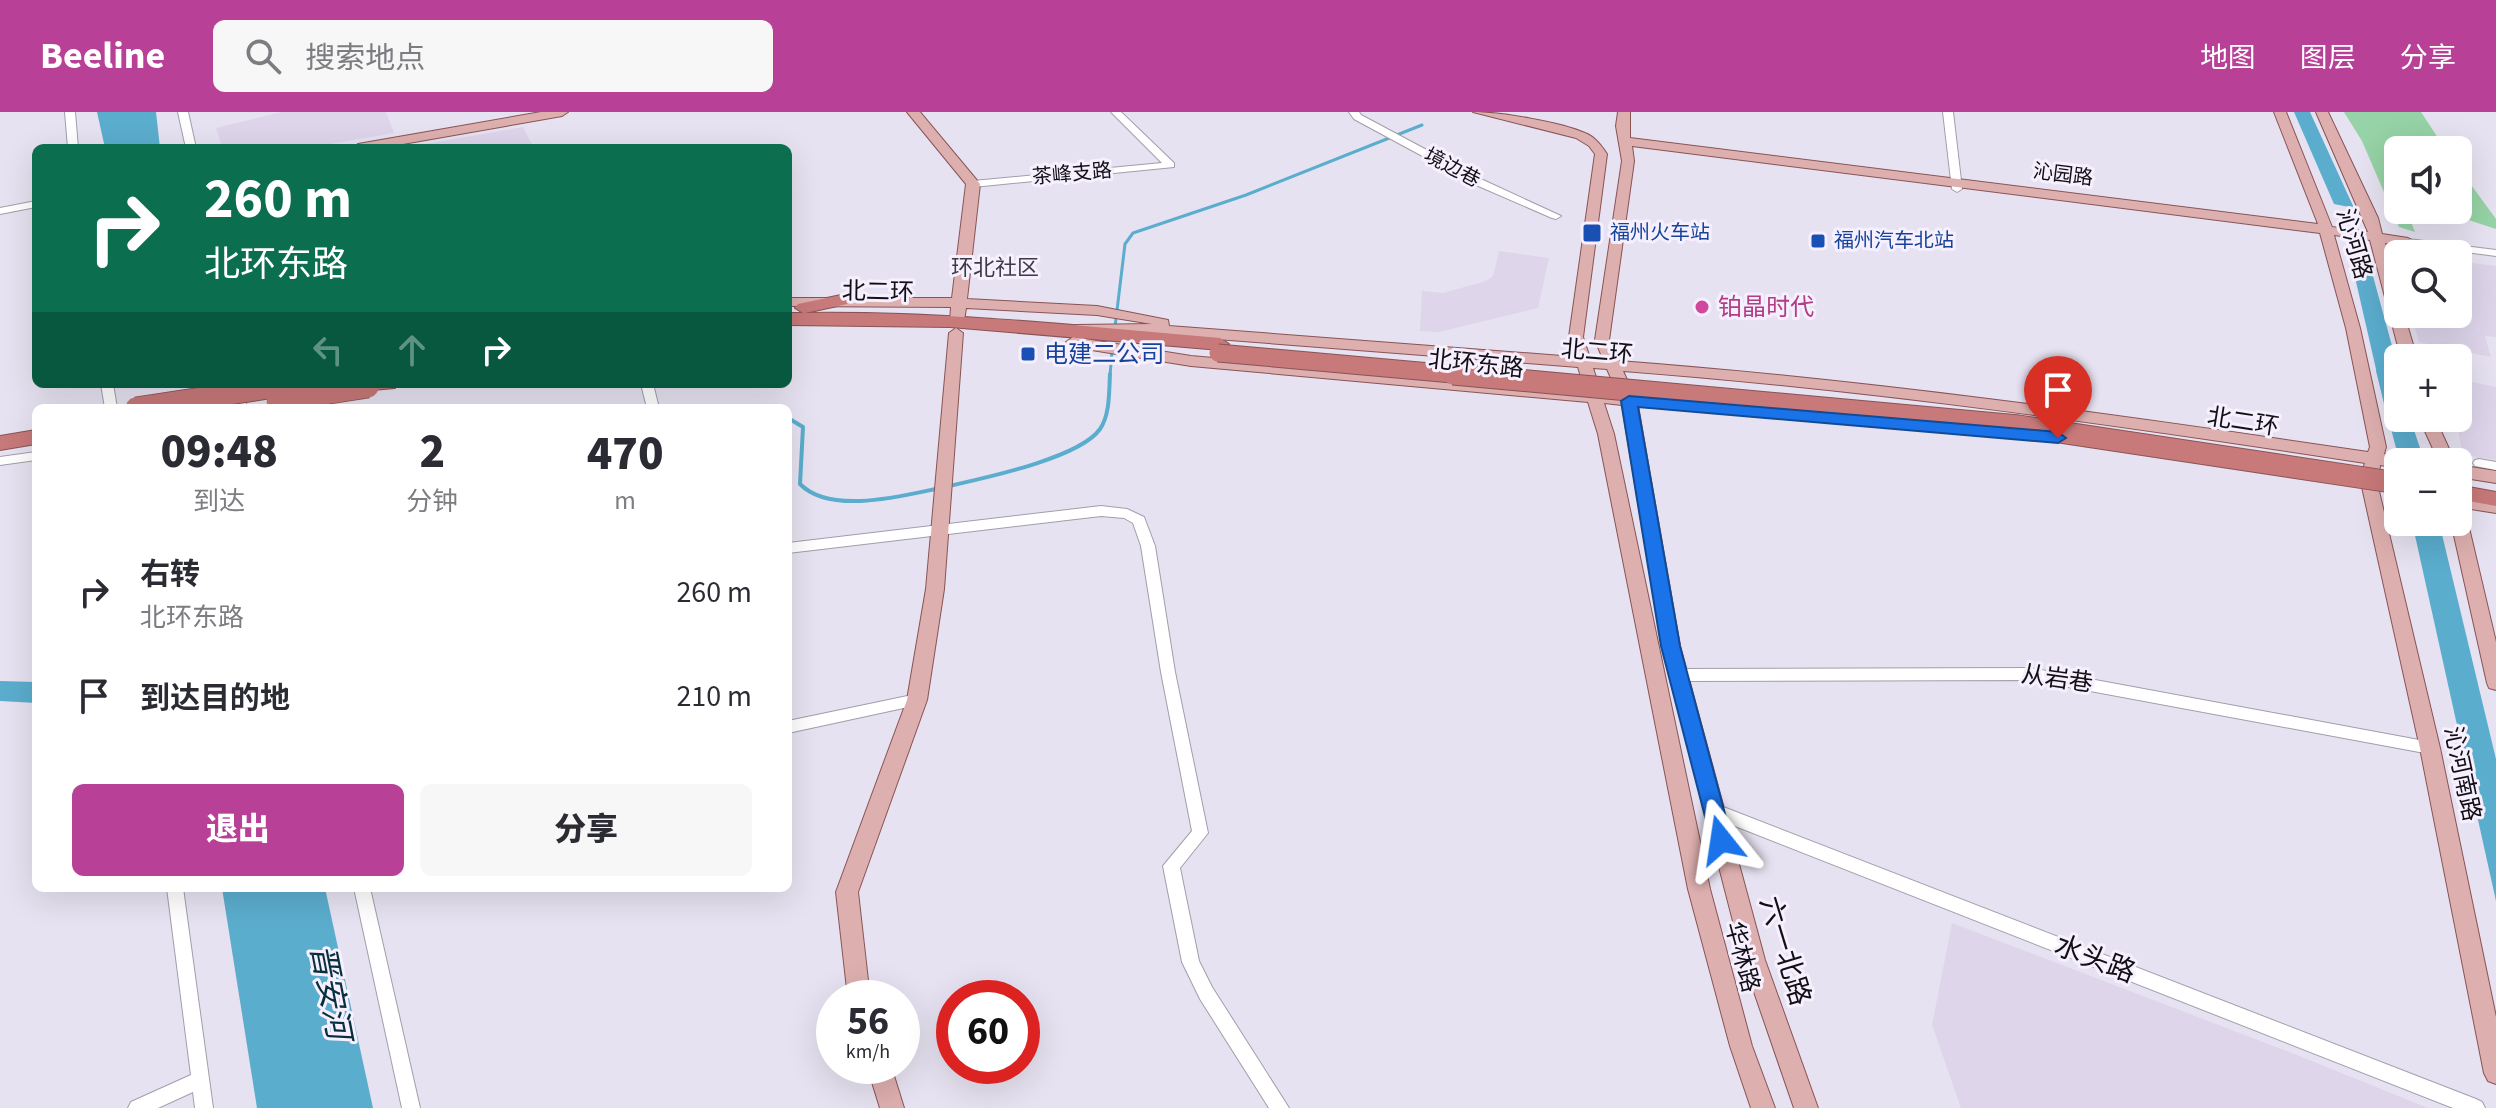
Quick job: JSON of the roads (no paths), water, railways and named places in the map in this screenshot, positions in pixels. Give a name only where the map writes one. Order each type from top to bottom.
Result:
[{"type":"highway","points":[[792,311],[841,300]]},
{"type":"highway","name":"北二环","points":[[792,319],[958,319],[1074,335],[1113,336],[1219,349],[2019,426],[2384,481]]},
{"type":"highway","name":"北二环","points":[[792,332],[865,330],[958,319]]},
{"type":"highway","name":"北二环","points":[[1219,349],[1986,413],[2164,436],[2384,472]]},
{"type":"highway","points":[[162,404],[268,388]]},
{"type":"highway","points":[[255,404],[359,388]]},
{"type":"highway","points":[[0,429],[32,424]]},
{"type":"highway","points":[[0,443],[32,438]]},
{"type":"highway","points":[[2472,485],[2496,489]]},
{"type":"highway","points":[[2472,495],[2496,499]]},
{"type":"main road","points":[[381,144],[562,112]]},
{"type":"main road","points":[[857,980],[847,892],[917,700],[935,589],[973,184],[913,112]]},
{"type":"main road","name":"华林路","points":[[1479,112],[1580,135],[1593,143],[1602,158],[1576,337],[1597,399],[1699,889],[1741,1046],[1763,1108]]},
{"type":"main road","points":[[1624,112],[1628,161],[1602,340],[1629,401],[1678,675],[1713,810]]},
{"type":"main road","name":"沁河路","points":[[2280,112],[2327,233],[2353,328],[2378,447],[2369,475],[2370,487]]},
{"type":"main road","name":"沁河路","points":[[2322,112],[2367,208],[2405,344]]},
{"type":"main road","points":[[1625,145],[2387,240]]},
{"type":"main road","points":[[792,302],[841,300],[958,319],[1107,311],[1113,336],[1192,332],[1585,361],[1989,402],[2384,460]]},
{"type":"main road","name":"北环东路","points":[[1113,336],[1191,361],[2034,435],[2384,490]]},
{"type":"main road","points":[[2472,473],[2496,477]]},
{"type":"main road","name":"沁河南路","points":[[2370,487],[2430,748],[2496,1073]]},
{"type":"main road","points":[[2472,503],[2496,507]]},
{"type":"main road","points":[[2463,536],[2496,683]]},
{"type":"main road","name":"六一北路","points":[[1713,810],[1754,960],[1806,1108]]},
{"type":"main road","points":[[885,1084],[892,1108]]},
{"type":"street","points":[[70,112],[73,144]]},
{"type":"street","points":[[183,112],[190,144]]},
{"type":"street","name":"茶峰支路","points":[[973,184],[1170,165],[1116,112]]},
{"type":"street","name":"境边巷","points":[[1354,112],[1357,117],[1387,134],[1499,193],[1556,216]]},
{"type":"street","points":[[1948,112],[1957,186]]},
{"type":"street","points":[[0,211],[32,205]]},
{"type":"street","points":[[2472,250],[2496,253]]},
{"type":"street","points":[[0,461],[32,457]]},
{"type":"street","points":[[2479,463],[2496,466]]},
{"type":"street","points":[[792,548],[1101,511],[1127,514],[1139,520],[1148,546],[1168,672],[1200,833],[1171,866],[1191,962],[1206,993],[1280,1108]]},
{"type":"street","name":"从岩巷","points":[[1678,675],[2031,674],[2430,748]]},
{"type":"street","points":[[792,726],[917,700]]},
{"type":"street","name":"水头路","points":[[1713,810],[2476,1108]]},
{"type":"street","points":[[176,892],[204,1108]]},
{"type":"street","points":[[363,892],[411,1108]]},
{"type":"street","points":[[137,1108],[200,1080]]},
{"type":"water","points":[[97,112],[156,112],[160,144],[104,144]]},
{"type":"water","points":[[2294,112],[2310,112],[2354,208],[2334,204]]},
{"type":"water","points":[[2354,273],[2373,276],[2384,328],[2387,328],[2391,344],[2384,344],[2384,404]]},
{"type":"water","points":[[2415,536],[2442,536],[2496,759],[2496,901]]},
{"type":"water","points":[[0,681],[32,682],[32,703],[0,701]]},
{"type":"water","name":"晋安河","points":[[223,892],[326,892],[373,1108],[257,1108]]},
{"type":"waterway","points":[[1115,327],[1125,244],[1133,233],[1246,195],[1422,125]]},
{"type":"waterway","points":[[1110,376],[1112,351]]},
{"type":"waterway","points":[[949,486],[1053,458],[1089,439],[1100,429],[1106,417],[1110,374]]},
{"type":"waterway","points":[[792,420],[803,427],[800,484],[813,493],[829,499],[867,501],[940,488]]},
{"type":"waterway","points":[[2403,432],[2408,448]]},
{"type":"place","name":"福州火车站","points":[[1592,233]]},
{"type":"place","name":"福州汽车北站","points":[[1818,241]]},
{"type":"place","name":"铂晶时代","points":[[1702,307]]},
{"type":"place","name":"电建二公司","points":[[1028,354]]},
{"type":"district","name":"环北社区","points":[[995,268]]}]
